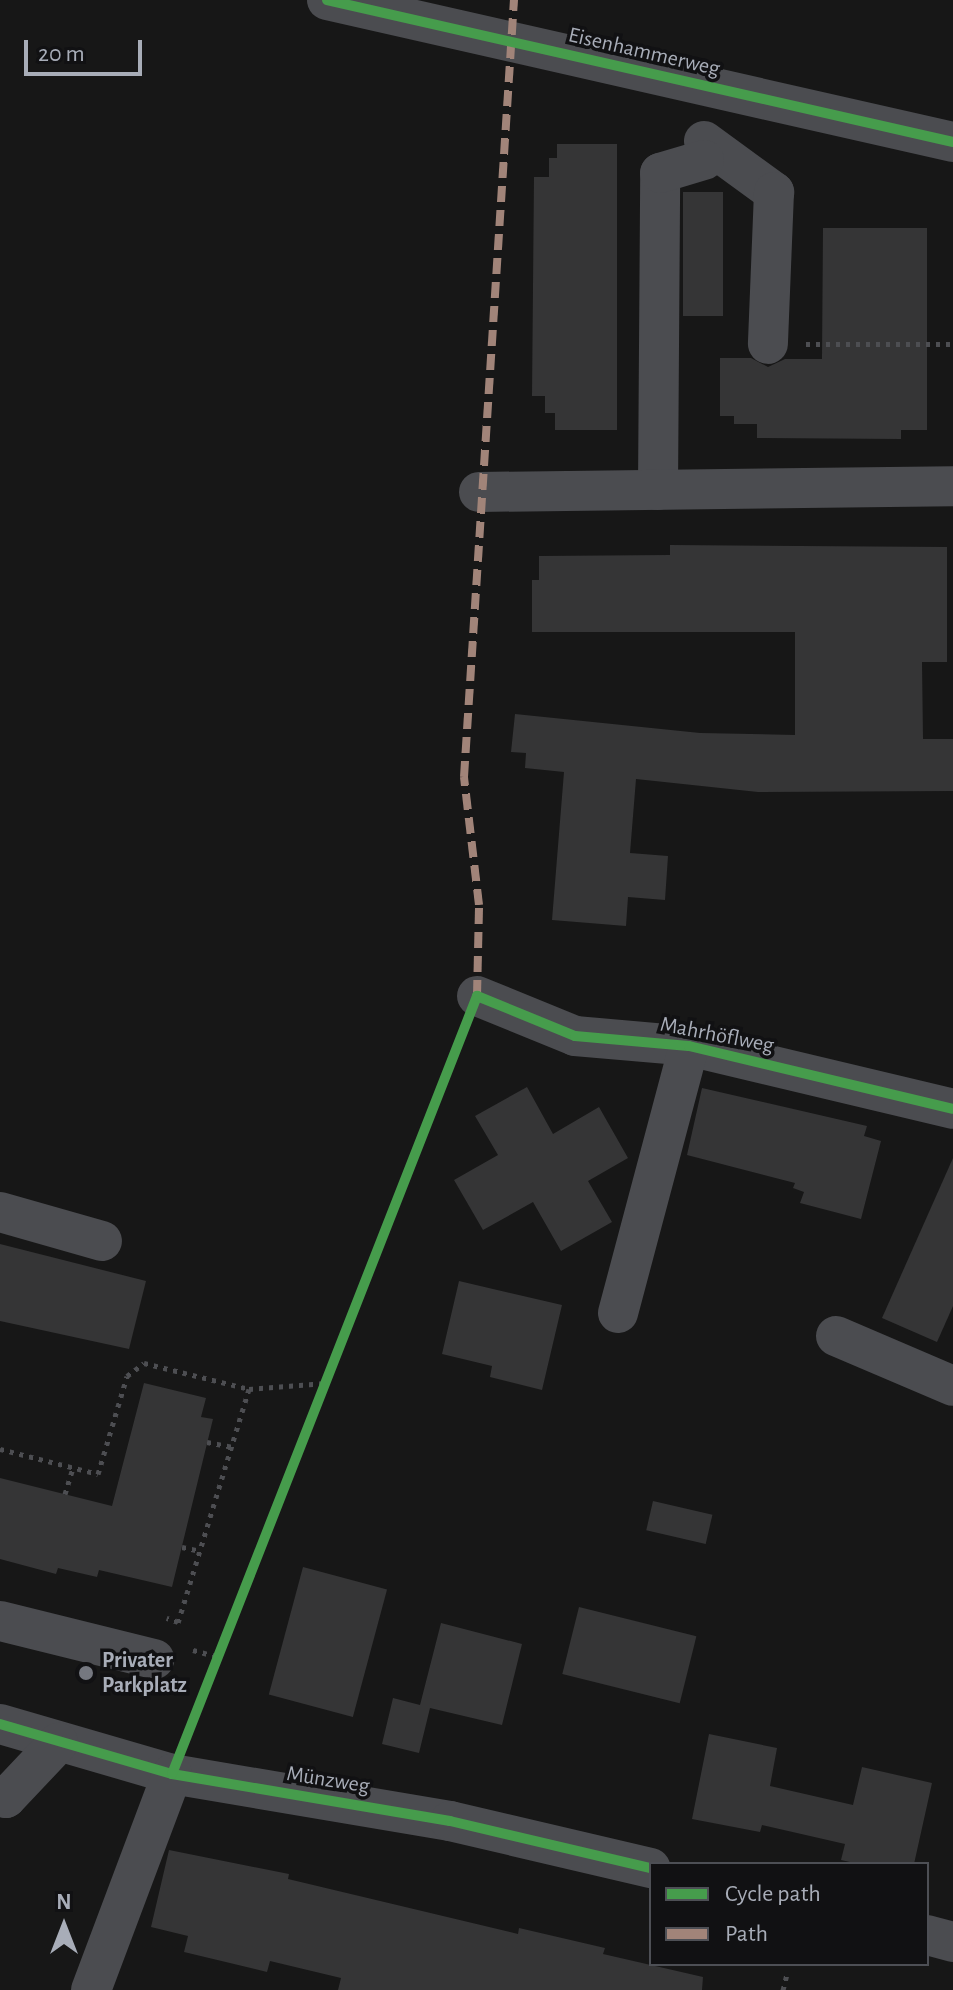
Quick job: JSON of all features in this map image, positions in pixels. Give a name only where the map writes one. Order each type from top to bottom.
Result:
[{"type":"street","name":"Eisenhammerweg","points":[[327,0],[953,142]]},
{"type":"street","points":[[704,164],[705,86]]},
{"type":"street","points":[[658,490],[660,173],[704,164],[774,192],[768,344]]},
{"type":"street","points":[[479,492],[953,486]]},
{"type":"street","name":"Mahrhöflweg","points":[[477,996],[575,1036],[689,1046],[953,1109]]},
{"type":"street","points":[[618,1313],[689,1046]]},
{"type":"street","points":[[0,1212],[102,1241]]},
{"type":"street","points":[[836,1336],[953,1386]]},
{"type":"street","points":[[0,1621],[159,1644]]},
{"type":"street","name":"Münzweg","points":[[0,1724],[172,1774],[450,1821],[649,1868]]},
{"type":"street","points":[[0,1797],[6,1798],[58,1743]]},
{"type":"street","points":[[91,1990],[172,1774]]},
{"type":"street","points":[[929,1936],[953,1942]]},
{"type":"path","points":[[768,344],[953,344]]},
{"type":"path","points":[[0,1449],[98,1474],[127,1376],[144,1363],[249,1389],[328,1379]]},
{"type":"path","points":[[320,1398],[328,1379]]},
{"type":"path","points":[[159,1644],[166,1618],[178,1622],[249,1389]]},
{"type":"path","points":[[207,1442],[232,1447]]},
{"type":"path","points":[[65,1494],[73,1467]]},
{"type":"path","points":[[182,1547],[201,1551]]},
{"type":"path","points":[[213,1670],[224,1642]]},
{"type":"path","points":[[783,1990],[787,1974]]},
{"type":"building","points":[[557,144],[617,144],[617,430],[555,430],[555,413],[545,413],[545,396],[532,396],[534,177],[549,177],[549,158],[557,158]]},
{"type":"building","points":[[683,192],[723,192],[723,316],[683,316]]},
{"type":"building","points":[[823,228],[927,228],[927,430],[901,430],[901,439],[757,438],[757,424],[734,424],[734,416],[720,416],[720,358],[751,358],[768,367],[785,359],[822,359]]},
{"type":"building","points":[[670,545],[947,547],[947,662],[922,662],[923,739],[953,739],[953,791],[758,792],[636,779],[630,853],[668,856],[665,900],[628,897],[626,926],[552,920],[564,772],[525,768],[526,753],[511,752],[515,714],[700,733],[795,735],[795,632],[532,632],[532,580],[539,580],[539,556],[670,555]]},
{"type":"building","points":[[527,1087],[553,1134],[599,1107],[628,1158],[588,1181],[612,1222],[561,1251],[533,1202],[483,1230],[454,1180],[498,1155],[475,1116]]},
{"type":"building","points":[[702,1088],[867,1126],[864,1136],[881,1141],[861,1219],[800,1203],[804,1192],[793,1188],[795,1183],[687,1155]]},
{"type":"building","points":[[953,1158],[953,1306],[937,1342],[882,1318]]},
{"type":"building","points":[[0,1244],[146,1281],[129,1349],[0,1321]]},
{"type":"building","points":[[459,1281],[562,1305],[542,1390],[490,1377],[492,1366],[442,1354]]},
{"type":"building","points":[[144,1383],[206,1398],[201,1417],[213,1419],[172,1587],[99,1570],[97,1577],[58,1568],[56,1574],[0,1559],[0,1478],[112,1506]]},
{"type":"building","points":[[653,1501],[712,1515],[706,1544],[646,1530]]},
{"type":"building","points":[[303,1567],[387,1590],[353,1717],[269,1695]]},
{"type":"building","points":[[579,1607],[696,1636],[680,1703],[562,1674]]},
{"type":"building","points":[[441,1623],[522,1644],[502,1725],[430,1708],[419,1753],[382,1744],[393,1698],[420,1705]]},
{"type":"building","points":[[709,1734],[777,1748],[770,1786],[853,1805],[862,1767],[932,1783],[914,1862],[850,1862],[841,1860],[845,1844],[762,1825],[760,1832],[692,1819]]},
{"type":"building","points":[[169,1850],[289,1874],[288,1879],[518,1934],[519,1928],[605,1948],[603,1954],[703,1977],[702,1990],[338,1990],[341,1978],[270,1961],[267,1972],[184,1952],[188,1936],[151,1927]]},
{"type":"marked path","points":[[477,996],[479,905],[464,777],[514,0]]},
{"type":"cycle path","points":[[327,0],[953,142]]},
{"type":"cycle path","points":[[172,1774],[477,996],[575,1036],[689,1046],[953,1109]]},
{"type":"cycle path","points":[[0,1724],[172,1774],[450,1821],[649,1868]]},
{"type":"place","name":"Privater Parkplatz","points":[[86,1673]]}]
